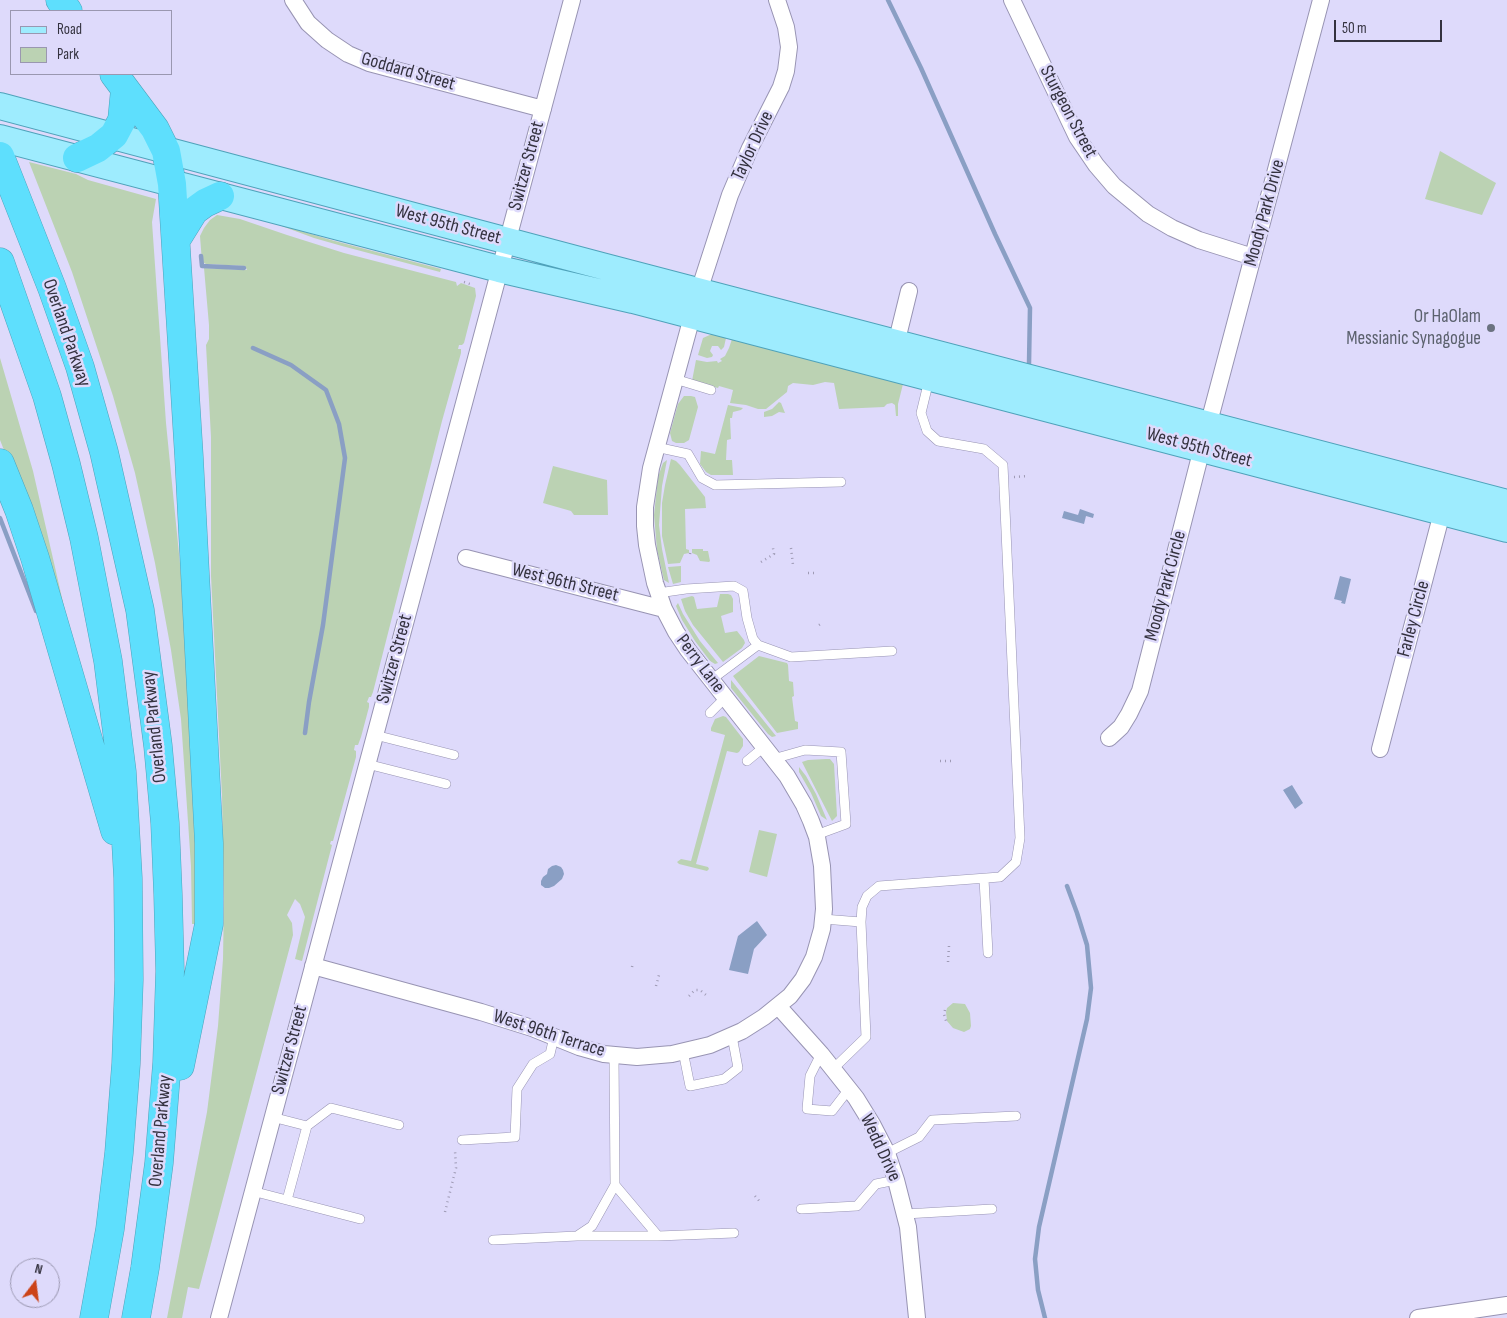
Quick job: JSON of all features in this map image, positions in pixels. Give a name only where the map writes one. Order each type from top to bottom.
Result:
[{"type":"highway","points":[[74,157],[98,148],[114,136],[122,120],[119,82]]},
{"type":"highway","points":[[119,82],[155,129],[166,151],[172,184],[189,457],[209,843],[209,924],[159,1163]]},
{"type":"highway","name":"Overland Parkway","points":[[0,156],[52,288],[80,367],[104,452],[140,610],[158,746],[168,894],[170,971],[167,1063],[159,1163],[145,1268],[136,1318]]},
{"type":"highway","points":[[176,240],[194,211],[220,196]]},
{"type":"highway","name":"Overland Parkway","points":[[0,262],[47,396],[84,538],[109,670],[122,772],[128,878],[130,980],[125,1084],[111,1220],[94,1318]]},
{"type":"highway","points":[[0,463],[19,510],[35,558],[128,878]]},
{"type":"main road","name":"West 95th Street","points":[[0,106],[699,291],[893,355],[933,366],[1446,500],[1507,529]]},
{"type":"main road","name":"West 95th Street","points":[[0,138],[499,269],[633,300],[692,316],[893,355]]},
{"type":"main road","name":"West 95th Street","points":[[1446,500],[1507,503]]},
{"type":"street","name":"Goddard Street","points":[[293,0],[308,23],[327,40],[348,54],[369,62],[543,109]]},
{"type":"street","name":"Switzer Street","points":[[219,1318],[572,0]]},
{"type":"street","name":"Taylor Drive","points":[[699,291],[730,195],[750,148],[781,87],[786,71],[789,47],[786,26],[777,0]]},
{"type":"street","name":"Sturgeon Street","points":[[1012,0],[1077,137],[1096,165],[1114,186],[1148,214],[1172,228],[1199,240],[1253,257]]},
{"type":"street","name":"Moody Park Drive","points":[[1205,437],[1321,0]]},
{"type":"street","name":"Perry Lane","points":[[699,291],[656,447],[647,487],[645,526],[654,583],[664,609],[684,644],[787,776],[804,805],[816,835],[822,866],[824,909],[822,929],[814,957],[803,979],[790,996],[778,1006]]},
{"type":"street","points":[[893,355],[909,291]]},
{"type":"street","name":"Moody Park Circle","points":[[1108,738],[1121,727],[1140,691],[1205,437]]},
{"type":"street","name":"Farley Circle","points":[[1380,749],[1446,500]]},
{"type":"street","name":"West 96th Street","points":[[466,558],[664,609]]},
{"type":"street","name":"West 96th Terrace","points":[[313,966],[481,1012],[532,1028],[579,1047],[614,1055],[637,1057],[655,1057],[710,1045],[742,1031],[778,1006]]},
{"type":"street","name":"Wedd Drive","points":[[778,1006],[821,1054],[849,1090],[872,1124],[886,1153],[906,1214],[912,1252],[917,1318]]},
{"type":"street","points":[[1418,1318],[1507,1305]]},
{"type":"lane","points":[[833,1069],[866,1038],[861,922],[862,907],[867,896],[879,886],[1000,878],[1016,862],[1020,838],[1003,465],[984,449],[938,441],[927,431],[921,413],[933,366]]},
{"type":"lane","points":[[675,379],[711,390]]},
{"type":"lane","points":[[656,447],[688,454],[702,478],[715,485],[842,482]]},
{"type":"lane","points":[[658,593],[734,586],[743,591],[747,618],[753,639],[758,645],[791,657],[892,651]]},
{"type":"lane","points":[[711,680],[758,645]]},
{"type":"lane","points":[[710,714],[725,698]]},
{"type":"lane","points":[[375,734],[454,755]]},
{"type":"lane","points":[[747,761],[769,753],[805,750],[841,752],[846,824],[816,835]]},
{"type":"lane","points":[[368,764],[446,784]]},
{"type":"lane","points":[[984,879],[988,953]]},
{"type":"lane","points":[[823,919],[861,922]]},
{"type":"lane","points":[[683,1051],[690,1086],[724,1079],[738,1068],[732,1036]]},
{"type":"lane","points":[[459,1141],[515,1137],[517,1089],[533,1064],[550,1054],[554,1037]]},
{"type":"lane","points":[[821,1054],[810,1076],[807,1109],[832,1111],[849,1090]]},
{"type":"lane","points":[[577,1236],[592,1226],[615,1185],[614,1055]]},
{"type":"lane","points":[[287,1200],[307,1126],[331,1108],[399,1125]]},
{"type":"lane","points":[[886,1153],[919,1137],[932,1120],[1016,1116]]},
{"type":"lane","points":[[272,1117],[307,1126]]},
{"type":"lane","points":[[801,1209],[857,1206],[876,1184],[896,1180]]},
{"type":"lane","points":[[615,1185],[658,1236]]},
{"type":"lane","points":[[252,1191],[360,1219]]},
{"type":"lane","points":[[906,1214],[992,1209]]},
{"type":"lane","points":[[493,1240],[577,1236],[658,1236],[734,1233]]},
{"type":"path","points":[[1013,478],[1028,476]]},
{"type":"path","points":[[761,562],[774,554],[773,548]]},
{"type":"path","points":[[791,548],[792,565]]},
{"type":"path","points":[[690,549],[690,554]]},
{"type":"path","points":[[808,573],[816,573]]},
{"type":"path","points":[[940,761],[953,761]]},
{"type":"path","points":[[948,962],[949,946]]},
{"type":"path","points":[[632,967],[633,963]]},
{"type":"path","points":[[656,986],[659,975]]},
{"type":"path","points":[[689,996],[695,990],[700,990],[706,995]]},
{"type":"path","points":[[945,1010],[944,1014],[947,1024]]},
{"type":"path","points":[[445,1212],[456,1168],[459,1141]]},
{"type":"path","points":[[755,1196],[761,1203]]},
{"type":"green space","points":[[1440,151],[1496,183],[1482,215],[1425,199]]},
{"type":"green space","points":[[29,162],[76,174],[88,180],[156,199],[152,222],[166,423],[184,604],[195,780],[198,924],[192,924],[191,866],[181,719],[155,563],[135,473],[113,396],[72,272]]},
{"type":"green space","points":[[217,215],[240,219],[344,253],[456,282],[457,286],[461,283],[475,288],[476,296],[464,343],[459,345],[458,349],[461,349],[461,353],[373,692],[367,702],[369,707],[361,737],[358,745],[355,745],[356,757],[333,841],[330,844],[332,845],[302,961],[295,959],[305,917],[300,904],[295,899],[287,915],[292,923],[293,935],[199,1289],[188,1287],[182,1318],[167,1318],[207,1112],[218,1026],[223,959],[222,796],[211,576],[211,437],[206,345],[209,339],[209,325],[204,268],[247,270],[245,266],[206,264],[202,262],[200,236],[210,220]]},
{"type":"green space","points":[[268,221],[441,269],[440,272],[342,246]]},
{"type":"green space","points":[[712,334],[726,338],[724,347],[721,350],[718,346],[712,346],[710,351],[713,355],[712,357],[707,358],[698,355],[703,338]]},
{"type":"green space","points":[[732,339],[903,384],[898,404],[898,416],[896,416],[895,405],[892,403],[884,407],[839,409],[834,383],[825,382],[813,385],[793,383],[788,386],[787,392],[766,409],[730,403],[733,390],[692,381],[696,360],[717,361],[718,363],[722,361],[720,359],[725,356]]},
{"type":"green space","points":[[0,358],[33,471],[73,646],[27,508],[0,440]]},
{"type":"green space","points":[[684,396],[695,397],[698,407],[689,440],[684,443],[676,443],[672,441],[670,433],[678,404]]},
{"type":"green space","points":[[779,402],[785,413],[779,412],[772,416],[764,417],[764,412],[772,409]]},
{"type":"green space","points":[[728,405],[743,408],[733,412],[732,418],[730,418],[731,439],[727,440],[726,460],[732,460],[733,475],[711,475],[700,464],[701,451],[715,454]]},
{"type":"green space","points":[[671,459],[680,465],[705,497],[706,508],[685,509],[686,549],[689,550],[689,553],[684,554],[680,563],[668,564],[662,536],[662,503]]},
{"type":"green space","points":[[667,460],[662,486],[659,525],[669,583],[664,580],[657,550],[654,515],[658,477],[663,463]]},
{"type":"green space","points":[[553,466],[607,480],[608,515],[574,515],[571,511],[543,503]]},
{"type":"green space","points":[[692,549],[708,551],[710,561],[700,561],[697,555],[692,553]]},
{"type":"green space","points":[[681,566],[681,582],[673,584],[668,567]]},
{"type":"green space","points":[[720,594],[731,595],[733,599],[733,612],[721,616],[725,633],[737,631],[745,643],[742,648],[723,662],[693,625],[681,599],[694,597],[697,609],[717,607]]},
{"type":"green space","points":[[678,603],[700,641],[718,663],[715,664],[710,661],[695,641],[682,620],[676,606]]},
{"type":"green space","points":[[759,656],[787,663],[789,681],[793,682],[794,696],[792,697],[798,729],[777,733],[733,676]]},
{"type":"green space","points":[[731,680],[776,736],[772,737],[768,734],[731,688]]},
{"type":"green space","points":[[723,716],[726,717],[743,739],[743,746],[737,753],[727,751],[696,864],[708,867],[707,871],[677,862],[681,859],[691,861],[725,735],[711,731],[711,728],[715,719]]},
{"type":"green space","points":[[830,759],[834,764],[837,816],[832,821],[802,762]]},
{"type":"green space","points":[[799,767],[816,794],[827,820],[821,816],[799,772]]},
{"type":"green space","points":[[759,830],[777,834],[767,877],[749,872]]},
{"type":"green space","points":[[953,1003],[965,1004],[970,1013],[970,1029],[964,1032],[953,1028],[947,1021],[947,1008]]},
{"type":"water","points":[[1080,509],[1094,514],[1093,518],[1086,516],[1084,524],[1062,518],[1064,511],[1078,515]]},
{"type":"water","points":[[1340,576],[1351,579],[1345,604],[1334,599]]},
{"type":"water","points":[[1292,785],[1303,803],[1295,809],[1283,790]]},
{"type":"water","points":[[556,865],[563,870],[562,879],[554,886],[545,888],[541,885],[541,881],[547,874],[548,869]]},
{"type":"water","points":[[757,921],[767,935],[754,949],[748,974],[729,970],[738,936]]},
{"type":"waterway","points":[[888,0],[1030,308],[1029,364]]},
{"type":"waterway","points":[[201,256],[202,266],[244,268]]},
{"type":"waterway","points":[[253,348],[291,365],[326,390],[339,424],[345,458],[323,625],[305,733]]},
{"type":"waterway","points":[[0,518],[36,611]]},
{"type":"waterway","points":[[1045,1318],[1038,1290],[1035,1259],[1039,1227],[1087,1019],[1091,988],[1087,945],[1067,886]]},
{"type":"place","name":"Or HaOlam Messianic Synagogue","points":[[1491,328]]}]
